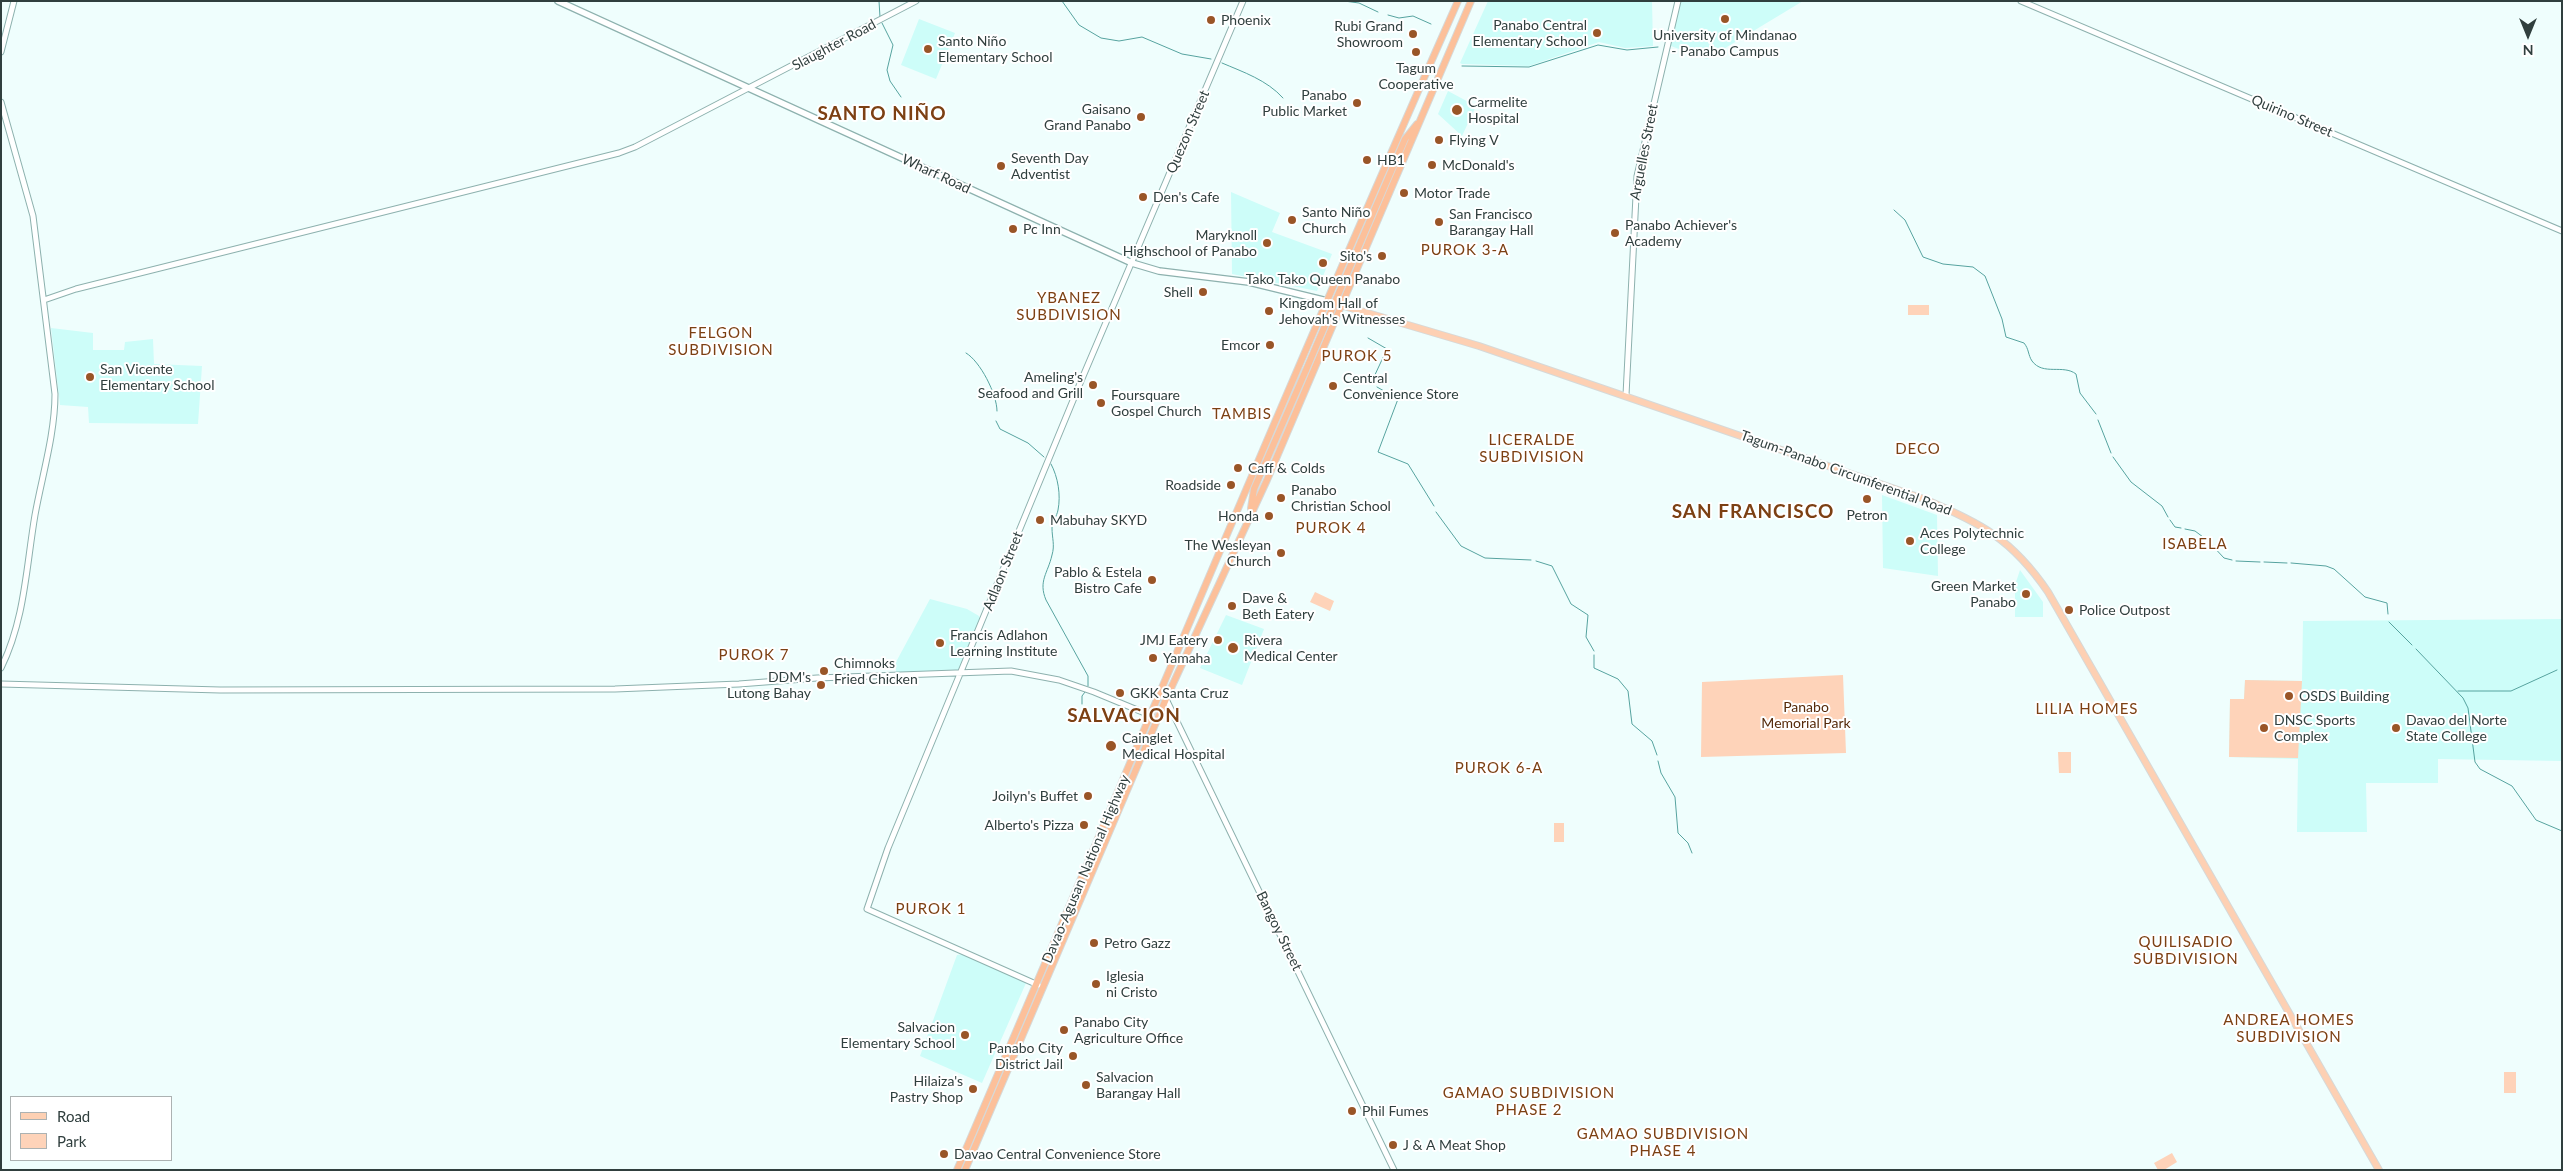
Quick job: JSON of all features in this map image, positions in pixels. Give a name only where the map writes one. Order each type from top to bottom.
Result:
[{"type":"highway","name":"Davao-Agusan National Highway","points":[[957,1170],[968,1154],[1061,937],[1163,698],[1236,513],[1458,1]]},
{"type":"highway","name":"Davao-Agusan National Highway","points":[[1163,698],[1249,519],[1423,117],[1471,1]]},
{"type":"highway","name":"Davao-Agusan National Highway","points":[[1236,513],[1254,489],[1306,370],[1405,139],[1409,111]]},
{"type":"highway","name":"Davao-Agusan National Highway","points":[[1405,139],[1423,117]]},
{"type":"highway","name":"Davao-Agusan National Highway","points":[[1249,519],[1254,489]]},
{"type":"highway","points":[[1201,598],[1210,603]]},
{"type":"highway","name":"Davao-Agusan National Highway","points":[[965,1170],[968,1154]]},
{"type":"main road","name":"Wharf Road","points":[[558,1],[1132,263],[1159,271],[1249,282],[1327,301]]},
{"type":"main road","name":"Tagum-Panabo Circumferential Road","points":[[1327,301],[1479,346],[1924,499],[1984,526],[2015,551],[2048,592],[2379,1170]]},
{"type":"street","points":[[1,52],[14,1]]},
{"type":"street","name":"Slaughter Road","points":[[44,300],[86,287],[619,154],[752,88],[916,1]]},
{"type":"street","name":"Quezon Street","points":[[1132,263],[1243,1]]},
{"type":"street","name":"Arguelles Street","points":[[1626,395],[1637,176],[1678,1]]},
{"type":"street","name":"Quirino Street","points":[[2021,1],[2562,231]]},
{"type":"street","points":[[1,102],[33,216],[55,404],[19,623],[14,642],[1,668]]},
{"type":"street","name":"Adlaon Street","points":[[1040,986],[867,909],[888,848],[1132,263]]},
{"type":"street","points":[[1,684],[220,690],[615,689],[1011,671],[1036,674],[1094,692],[1155,717]]},
{"type":"street","name":"Bangoy Street","points":[[1163,698],[1394,1170]]},
{"type":"shaded area","name":"Panabo Central Elementary School","points":[[1488,1],[1652,1],[1653,46],[1625,48],[1599,42],[1529,66],[1462,64],[1460,63]]},
{"type":"shaded area","name":"University of Mindanao - Panabo Campus","points":[[1680,1],[1803,1],[1707,59],[1668,45]]},
{"type":"shaded area","name":"Santo Niño Elementary School","points":[[919,19],[955,33],[936,79],[901,65]]},
{"type":"shaded area","name":"Carmelite Hospital","points":[[1448,91],[1476,106],[1462,136],[1438,114]]},
{"type":"shaded area","name":"Maryknoll Highschool of Panabo","points":[[1231,192],[1280,213],[1272,232],[1332,254],[1317,291],[1232,274]]},
{"type":"shaded area","points":[[51,328],[93,333],[93,350],[124,350],[125,342],[153,339],[154,364],[202,366],[198,424],[89,423],[88,407],[60,405]]},
{"type":"shaded area","name":"Aces Polytechnic College","points":[[1882,495],[1937,515],[1938,576],[1883,568]]},
{"type":"shaded area","name":"Green Market Panabo","points":[[2020,570],[2043,602],[2043,617],[2015,617],[2015,585]]},
{"type":"shaded area","name":"Francis Adlahon Learning Institute","points":[[930,599],[967,609],[979,616],[981,621],[962,666],[958,671],[896,674],[896,662]]},
{"type":"shaded area","name":"Rivera Medical Center","points":[[1226,615],[1264,629],[1242,685],[1200,668]]},
{"type":"shaded area","name":"Davao del Norte State College","points":[[2562,619],[2562,761],[2438,759],[2438,783],[2366,783],[2367,832],[2297,832],[2298,759],[2229,757],[2230,699],[2244,699],[2245,680],[2302,681],[2303,621]]},
{"type":"shaded area","name":"Salvacion Elementary School","points":[[964,954],[1026,983],[982,1083],[920,1056],[957,955]]},
{"type":"green space","points":[[1908,305],[1929,305],[1929,315],[1908,315]]},
{"type":"green space","points":[[1315,592],[1334,601],[1330,611],[1310,602]]},
{"type":"green space","name":"Panabo Memorial Park","points":[[1843,675],[1846,753],[1701,757],[1702,682]]},
{"type":"green space","name":"DNSC Sports Complex","points":[[2245,680],[2302,681],[2298,758],[2229,757],[2230,699],[2244,699]]},
{"type":"green space","points":[[2058,752],[2071,752],[2071,773],[2059,773]]},
{"type":"green space","points":[[1554,823],[1564,823],[1564,842],[1554,842]]},
{"type":"green space","points":[[2504,1072],[2516,1072],[2516,1093],[2504,1093]]},
{"type":"green space","points":[[2172,1153],[2177,1162],[2164,1170],[2158,1170],[2154,1163]]},
{"type":"waterway","points":[[879,1],[880,17]]},
{"type":"waterway","points":[[1062,1],[1079,25],[1101,38],[1119,41],[1142,37],[1182,54],[1211,59]]},
{"type":"waterway","points":[[1344,1],[1359,3],[1378,12]]},
{"type":"waterway","points":[[1388,15],[1399,18],[1413,16],[1431,24]]},
{"type":"waterway","points":[[882,23],[893,45],[887,70],[890,81],[901,97]]},
{"type":"waterway","points":[[1462,66],[1529,67],[1598,45],[1627,50],[1658,47]]},
{"type":"waterway","points":[[1222,63],[1262,81],[1283,98]]},
{"type":"waterway","points":[[1894,210],[1905,220],[1923,257],[1943,264],[1973,267],[1985,276],[2002,319],[2006,337],[2024,343],[2032,361],[2042,368],[2071,371],[2076,374],[2080,393],[2096,414]]},
{"type":"waterway","points":[[1368,338],[1387,349],[1373,379]]},
{"type":"waterway","points":[[966,353],[977,363],[987,379],[994,396],[997,411]]},
{"type":"waterway","points":[[1377,387],[1398,399],[1378,452],[1408,464],[1434,506]]},
{"type":"waterway","points":[[2098,420],[2111,453]]},
{"type":"waterway","points":[[996,421],[1000,429],[1028,443],[1044,457]]},
{"type":"waterway","points":[[2113,457],[2131,482],[2162,506],[2168,517]]},
{"type":"waterway","points":[[1051,464],[1058,486],[1059,504],[1052,526],[1053,551],[1044,577],[1043,587],[1046,600],[1088,676],[1088,686]]},
{"type":"waterway","points":[[1436,512],[1461,546],[1485,558],[1531,560]]},
{"type":"waterway","points":[[2170,520],[2175,527],[2181,528]]},
{"type":"waterway","points":[[2185,529],[2195,531],[2207,540]]},
{"type":"waterway","points":[[2210,543],[2224,558],[2232,560]]},
{"type":"waterway","points":[[1536,561],[1552,566],[1571,604],[1588,615],[1586,637],[1594,651]]},
{"type":"waterway","points":[[2236,561],[2260,562]]},
{"type":"waterway","points":[[2264,562],[2287,563]]},
{"type":"waterway","points":[[2291,563],[2326,566],[2334,569],[2365,597],[2387,603],[2388,614]]},
{"type":"waterway","points":[[2389,622],[2412,645]]},
{"type":"waterway","points":[[2416,649],[2463,698],[2468,708],[2475,762],[2480,769],[2512,786],[2536,820],[2562,831]]},
{"type":"waterway","points":[[1594,655],[1594,668],[1618,679],[1628,691],[1632,724],[1652,741],[1657,755]]},
{"type":"waterway","points":[[2458,691],[2511,691],[2557,670]]},
{"type":"waterway","points":[[1082,704],[1082,696],[1085,692]]},
{"type":"waterway","points":[[1658,761],[1661,773],[1675,797],[1678,833],[1688,843],[1692,853]]},
{"type":"place","name":"University of Mindanao - Panabo Campus","points":[[1725,19]]},
{"type":"place","name":"Phoenix","points":[[1211,20]]},
{"type":"place","name":"Panabo Central Elementary School","points":[[1597,33]]},
{"type":"place","name":"Rubi Grand Showroom","points":[[1413,34]]},
{"type":"place","name":"Santo Niño Elementary School","points":[[928,49]]},
{"type":"place","name":"Tagum Cooperative","points":[[1416,52]]},
{"type":"place","name":"Panabo Public Market","points":[[1357,103]]},
{"type":"place","name":"Carmelite Hospital","points":[[1457,110]]},
{"type":"place","name":"Gaisano Grand Panabo","points":[[1141,117]]},
{"type":"place","name":"Flying V","points":[[1439,140]]},
{"type":"place","name":"HB1","points":[[1367,160]]},
{"type":"place","name":"McDonald's","points":[[1432,165]]},
{"type":"place","name":"Seventh Day Adventist","points":[[1001,166]]},
{"type":"place","name":"Motor Trade","points":[[1404,193]]},
{"type":"place","name":"Den's Cafe","points":[[1143,197]]},
{"type":"place","name":"Santo Niño Church","points":[[1292,220]]},
{"type":"place","name":"San Francisco Barangay Hall","points":[[1439,222]]},
{"type":"place","name":"Pc Inn","points":[[1013,229]]},
{"type":"place","name":"Panabo Achiever's Academy","points":[[1615,233]]},
{"type":"place","name":"Maryknoll Highschool of Panabo","points":[[1267,243]]},
{"type":"place","name":"Sito's","points":[[1382,256]]},
{"type":"place","name":"Tako Tako Queen Panabo","points":[[1323,263]]},
{"type":"place","name":"Shell","points":[[1203,292]]},
{"type":"place","name":"Kingdom Hall of Jehovah's Witnesses","points":[[1269,311]]},
{"type":"place","name":"Emcor","points":[[1270,345]]},
{"type":"place","name":"San Vicente Elementary School","points":[[90,377]]},
{"type":"place","name":"Ameling's Seafood and Grill","points":[[1093,385]]},
{"type":"place","name":"Central Convenience Store","points":[[1333,386]]},
{"type":"place","name":"Foursquare Gospel Church","points":[[1101,403]]},
{"type":"place","name":"Caff & Colds","points":[[1238,468]]},
{"type":"place","name":"Roadside","points":[[1231,485]]},
{"type":"place","name":"Panabo Christian School","points":[[1281,498]]},
{"type":"place","name":"Petron","points":[[1867,499]]},
{"type":"place","name":"Honda","points":[[1269,516]]},
{"type":"place","name":"Mabuhay SKYD","points":[[1040,520]]},
{"type":"place","name":"Aces Polytechnic College","points":[[1910,541]]},
{"type":"place","name":"The Wesleyan Church","points":[[1281,553]]},
{"type":"place","name":"Pablo & Estela Bistro Cafe","points":[[1152,580]]},
{"type":"place","name":"Green Market Panabo","points":[[2026,594]]},
{"type":"place","name":"Dave & Beth Eatery","points":[[1232,606]]},
{"type":"place","name":"Police Outpost","points":[[2069,610]]},
{"type":"place","name":"JMJ Eatery","points":[[1218,640]]},
{"type":"place","name":"Francis Adlahon Learning Institute","points":[[940,643]]},
{"type":"place","name":"Rivera Medical Center","points":[[1233,648]]},
{"type":"place","name":"Yamaha","points":[[1153,658]]},
{"type":"place","name":"Chimnoks Fried Chicken","points":[[824,671]]},
{"type":"place","name":"DDM's Lutong Bahay","points":[[821,685]]},
{"type":"place","name":"GKK Santa Cruz","points":[[1120,693]]},
{"type":"place","name":"OSDS Building","points":[[2289,696]]},
{"type":"place","name":"DNSC Sports Complex","points":[[2264,728]]},
{"type":"place","name":"Davao del Norte State College","points":[[2396,728]]},
{"type":"place","name":"Cainglet Medical Hospital","points":[[1111,746]]},
{"type":"place","name":"Joilyn's Buffet","points":[[1088,796]]},
{"type":"place","name":"Alberto's Pizza","points":[[1084,825]]},
{"type":"place","name":"Petro Gazz","points":[[1094,943]]},
{"type":"place","name":"Iglesia ni Cristo","points":[[1096,984]]},
{"type":"place","name":"Panabo City Agriculture Office","points":[[1064,1030]]},
{"type":"place","name":"Salvacion Elementary School","points":[[965,1035]]},
{"type":"place","name":"Panabo City District Jail","points":[[1073,1056]]},
{"type":"place","name":"Salvacion Barangay Hall","points":[[1086,1085]]},
{"type":"place","name":"Hilaiza's Pastry Shop","points":[[973,1089]]},
{"type":"place","name":"Phil Fumes","points":[[1352,1111]]},
{"type":"place","name":"J & A Meat Shop","points":[[1393,1145]]},
{"type":"place","name":"Davao Central Convenience Store","points":[[944,1154]]},
{"type":"district","name":"SANTO NIÑO","points":[[882,114]]},
{"type":"district","name":"PUROK 3-A","points":[[1465,250]]},
{"type":"district","name":"YBANEZ SUBDIVISION","points":[[1069,306]]},
{"type":"district","name":"FELGON SUBDIVISION","points":[[721,342]]},
{"type":"district","name":"PUROK 5","points":[[1357,356]]},
{"type":"district","name":"TAMBIS","points":[[1242,414]]},
{"type":"district","name":"LICERALDE SUBDIVISION","points":[[1532,448]]},
{"type":"district","name":"DECO","points":[[1918,449]]},
{"type":"district","name":"SAN FRANCISCO","points":[[1753,512]]},
{"type":"district","name":"PUROK 4","points":[[1331,528]]},
{"type":"district","name":"ISABELA","points":[[2195,544]]},
{"type":"district","name":"PUROK 7","points":[[754,655]]},
{"type":"district","name":"LILIA HOMES","points":[[2087,709]]},
{"type":"district","name":"SALVACION","points":[[1124,716]]},
{"type":"district","name":"PUROK 6-A","points":[[1499,768]]},
{"type":"district","name":"PUROK 1","points":[[931,909]]},
{"type":"district","name":"QUILISADIO SUBDIVISION","points":[[2186,950]]},
{"type":"district","name":"ANDREA HOMES SUBDIVISION","points":[[2289,1028]]},
{"type":"district","name":"GAMAO SUBDIVISION PHASE 2","points":[[1529,1102]]},
{"type":"district","name":"GAMAO SUBDIVISION PHASE 4","points":[[1663,1142]]}]
